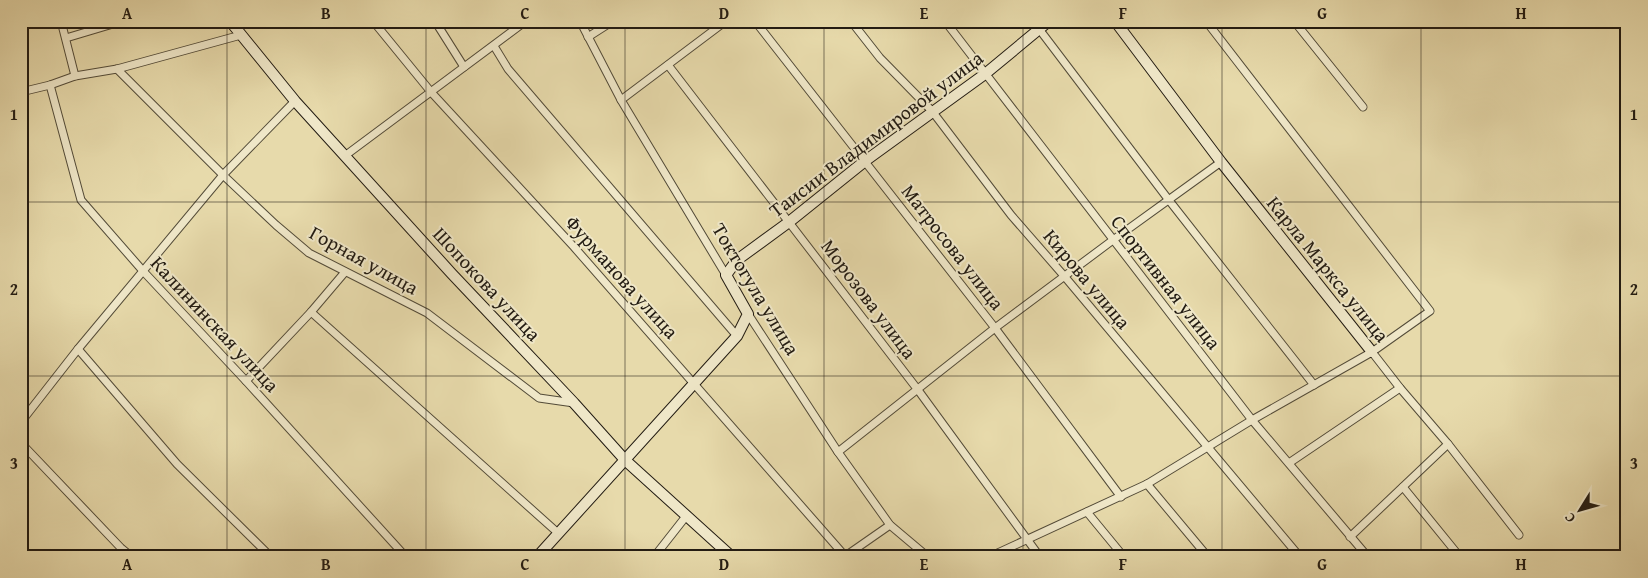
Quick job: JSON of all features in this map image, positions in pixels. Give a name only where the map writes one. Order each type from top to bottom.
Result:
[{"type":"street","points":[[61,21],[74,76]]},
{"type":"street","points":[[66,38],[123,21]]},
{"type":"street","name":"Шопокова улица","points":[[230,21],[295,100],[452,274],[625,460],[732,557]]},
{"type":"street","name":"Фурманова улица","points":[[373,21],[431,92],[695,383],[845,556]]},
{"type":"street","points":[[435,21],[464,67]]},
{"type":"street","points":[[346,155],[526,21]]},
{"type":"street","name":"Токтогула улица","points":[[580,21],[621,100],[748,314],[838,452],[890,525],[928,557]]},
{"type":"street","points":[[588,37],[613,21]]},
{"type":"street","points":[[621,100],[726,21]]},
{"type":"street","name":"Матросова улица","points":[[755,21],[996,328],[1121,497]]},
{"type":"street","name":"Кирова улица","points":[[851,21],[880,58],[932,111],[1011,215],[1065,276],[1300,557]]},
{"type":"street","name":"Спортивная улица","points":[[945,21],[1252,420],[1368,557]]},
{"type":"street","name":"Таисии Владимировой улица","points":[[726,275],[737,260],[790,222],[865,161],[985,74],[1036,25],[1049,21]]},
{"type":"street","name":"Карла Маркса улица","points":[[1115,21],[1221,162],[1519,535]]},
{"type":"street","points":[[989,557],[1147,484],[1252,420],[1372,352],[1430,311],[1206,21]]},
{"type":"street","points":[[1294,21],[1363,107]]},
{"type":"street","points":[[1036,25],[1168,199],[1314,385]]},
{"type":"street","points":[[21,92],[50,86],[74,76],[117,69],[241,35]]},
{"type":"street","points":[[494,46],[508,69],[737,336]]},
{"type":"street","name":"Морозова улица","points":[[668,65],[918,390],[1040,557]]},
{"type":"street","name":"Горная улица","points":[[117,69],[223,175],[309,253],[426,313],[539,398],[574,403]]},
{"type":"street","name":"Калининская улица","points":[[50,86],[81,200],[143,271],[406,557]]},
{"type":"street","points":[[21,422],[78,349],[223,175],[295,100]]},
{"type":"street","points":[[838,452],[996,328],[1168,199],[1221,162]]},
{"type":"street","points":[[246,381],[311,312],[345,272]]},
{"type":"street","points":[[311,312],[558,533]]},
{"type":"street","points":[[537,557],[737,336],[748,314]]},
{"type":"street","points":[[78,349],[177,464],[271,557]]},
{"type":"street","points":[[1289,463],[1400,388]]},
{"type":"street","points":[[21,443],[121,548],[132,557]]},
{"type":"street","points":[[1350,538],[1448,444]]},
{"type":"street","points":[[1147,484],[1208,557]]},
{"type":"street","points":[[1403,487],[1460,557]]},
{"type":"street","points":[[1087,512],[1124,557]]},
{"type":"street","points":[[654,557],[687,515]]},
{"type":"street","points":[[845,556],[890,525]]}]
